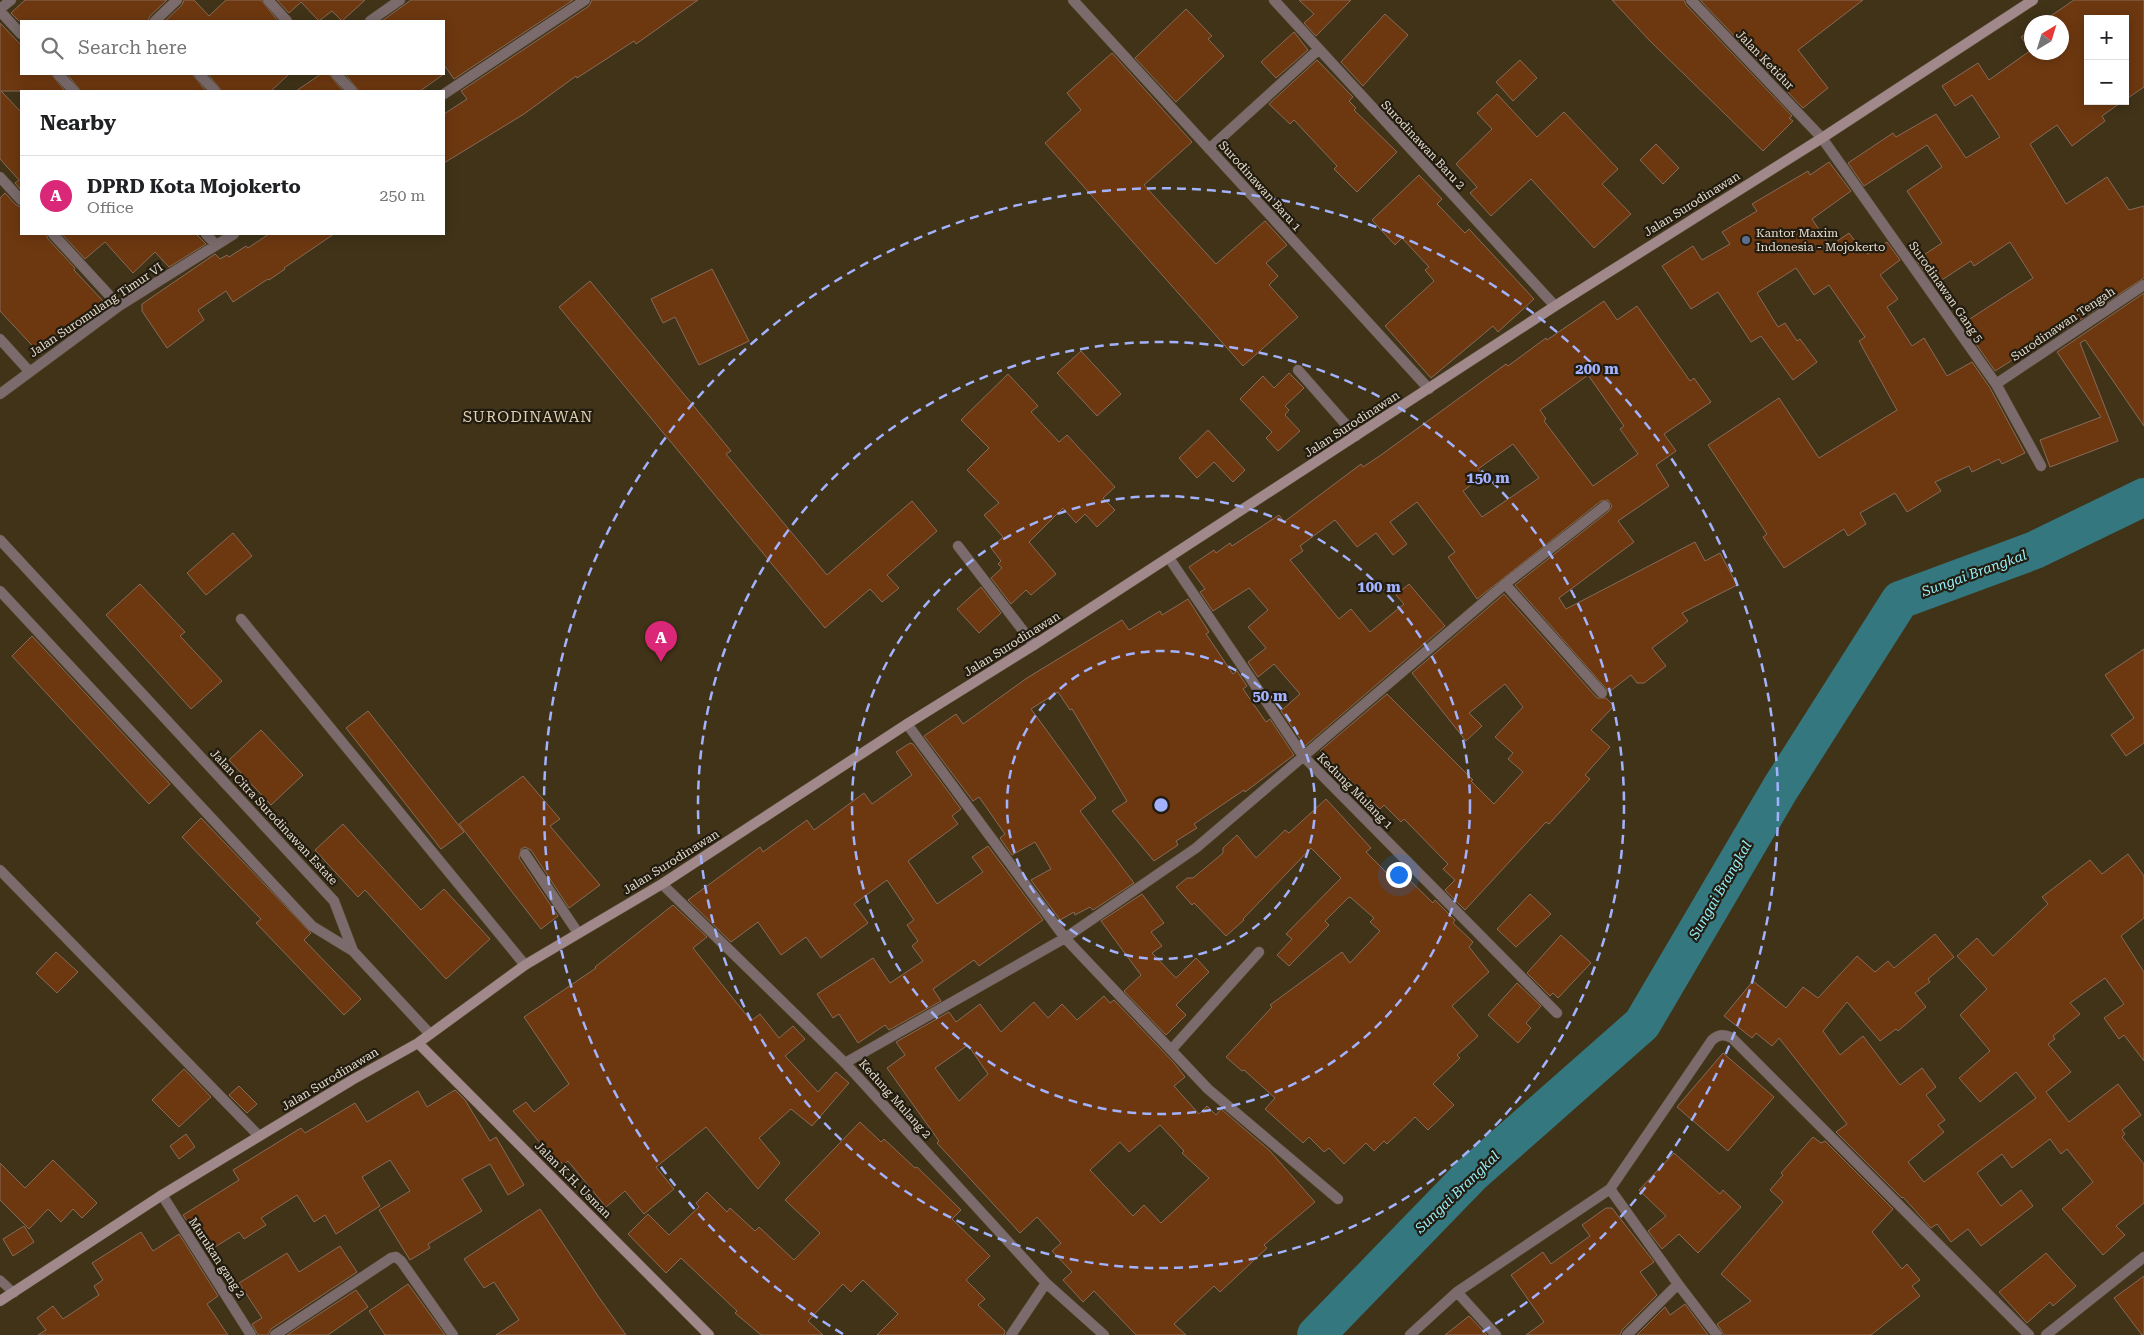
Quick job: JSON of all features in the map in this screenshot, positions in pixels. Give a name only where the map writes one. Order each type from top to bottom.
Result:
[{"type":"main road","name":"Jalan Surodinawan","points":[[0,1301],[162,1196],[259,1136],[418,1043],[525,966],[662,884],[907,724],[1169,558],[1555,306],[1822,138],[2033,0]]},
{"type":"main road","name":"Jalan K.H. Usman","points":[[418,1043],[709,1335]]},
{"type":"street","points":[[11,0],[0,10],[20,33]]},
{"type":"street","points":[[156,20],[177,0]]},
{"type":"street","points":[[268,0],[286,20]]},
{"type":"street","points":[[371,20],[400,0]]},
{"type":"street","points":[[445,93],[585,0]]},
{"type":"street","name":"Surodinawan Baru 1","points":[[1073,0],[1429,389]]},
{"type":"street","name":"Surodinawan Baru 2","points":[[1274,0],[1555,306]]},
{"type":"street","name":"Jalan Ketidur","points":[[1691,0],[1822,138]]},
{"type":"street","points":[[1208,149],[1318,49]]},
{"type":"street","points":[[59,75],[73,90]]},
{"type":"street","points":[[200,75],[215,90]]},
{"type":"street","points":[[337,75],[351,90]]},
{"type":"street","name":"Surodinawan Gang 5","points":[[1822,138],[1996,384],[2041,466]]},
{"type":"street","points":[[0,177],[20,199]]},
{"type":"street","points":[[54,235],[119,306]]},
{"type":"street","points":[[207,235],[216,245]]},
{"type":"street","name":"Jalan Suromulang Timur VI","points":[[0,394],[119,306],[232,235]]},
{"type":"street","name":"Surodinawan Tengah","points":[[1996,384],[2144,285]]},
{"type":"street","points":[[0,339],[29,371]]},
{"type":"street","points":[[1298,370],[1356,436]]},
{"type":"street","points":[[845,1063],[1066,938],[1196,848],[1505,584],[1605,506]]},
{"type":"street","name":"Jalan Citra Surodinawan Estate","points":[[0,540],[334,901],[352,950]]},
{"type":"street","points":[[958,546],[1034,645]]},
{"type":"street","name":"Kedung Mulang 1","points":[[1169,558],[1303,756],[1557,1014]]},
{"type":"street","points":[[1505,584],[1602,693]]},
{"type":"street","points":[[0,591],[312,926],[352,950],[430,1034]]},
{"type":"street","points":[[241,619],[525,966]]},
{"type":"street","points":[[907,724],[1066,938],[1208,1089],[1338,1200]]},
{"type":"street","points":[[525,854],[578,933]]},
{"type":"street","points":[[0,870],[259,1136]]},
{"type":"street","name":"Kedung Mulang 2","points":[[662,884],[845,1063],[1046,1283],[1104,1335]]},
{"type":"street","points":[[1171,1050],[1258,952]]},
{"type":"street","points":[[1410,1335],[1457,1292],[1610,1189],[1712,1040],[1718,1035],[1726,1035],[1732,1038],[2028,1335]]},
{"type":"street","points":[[1610,1189],[1717,1335]]},
{"type":"street","name":"Murukan gang 2","points":[[162,1196],[251,1335]]},
{"type":"street","points":[[275,1335],[391,1258],[396,1257],[401,1260],[454,1335]]},
{"type":"street","points":[[2046,1335],[2144,1257]]},
{"type":"street","points":[[1011,1335],[1046,1283]]},
{"type":"street","points":[[1627,1335],[1678,1284]]},
{"type":"street","points":[[1457,1292],[1496,1335]]},
{"type":"lane","points":[[0,1280],[14,1293]]},
{"type":"building","points":[[25,0],[167,0],[150,16],[148,20],[19,21],[11,13]]},
{"type":"building","points":[[184,0],[194,0],[209,16],[226,0],[261,0],[277,20],[166,20],[182,5]]},
{"type":"building","points":[[277,0],[365,0],[343,20],[332,11],[318,20],[301,2],[289,13]]},
{"type":"building","points":[[411,0],[573,0],[454,79],[445,66],[445,20],[383,20]]},
{"type":"building","points":[[592,0],[698,0],[636,44],[634,41],[577,78],[576,76],[524,114],[445,162],[445,113],[467,99],[461,91],[589,6]]},
{"type":"building","points":[[1299,0],[1351,0],[1316,36],[1304,23],[1314,14]]},
{"type":"building","points":[[1612,0],[1684,0],[1686,5],[1792,116],[1789,118],[1793,121],[1763,151],[1650,41]]},
{"type":"building","points":[[1700,0],[1863,0],[1798,50],[1828,88],[1803,108]]},
{"type":"building","points":[[2074,0],[2144,0],[2144,87],[2129,97],[2129,15],[2084,15],[2084,105],[2117,105],[2102,116],[2105,121],[2072,146],[2057,125],[2030,144],[2066,204],[2107,177],[2129,210],[2144,206],[2144,278],[2049,340],[2047,338],[1995,371],[1962,324],[2033,278],[2010,242],[1974,266],[1971,261],[1934,285],[1916,260],[1942,243],[1907,191],[1942,167],[1927,145],[1864,186],[1848,163],[1893,133],[1896,137],[1936,114],[1966,158],[2000,137],[1972,95],[1955,106],[1942,86],[1978,63],[1989,80],[2024,55],[2024,60],[2069,60],[2069,15],[2052,15]]},
{"type":"building","points":[[1186,9],[1212,36],[1208,39],[1224,56],[1176,102],[1135,58]]},
{"type":"building","points":[[1385,14],[1408,35],[1363,86],[1341,62]]},
{"type":"building","points":[[0,23],[20,44],[20,75],[52,75],[64,90],[1,91],[20,111],[20,189],[15,183],[19,180],[0,159]]},
{"type":"building","points":[[1294,32],[1308,50],[1276,78],[1261,62]]},
{"type":"building","points":[[1112,53],[1192,142],[1144,185],[1216,264],[1265,221],[1287,245],[1266,263],[1278,276],[1269,285],[1298,317],[1243,366],[1045,143],[1081,110],[1067,93]]},
{"type":"building","points":[[1317,60],[1353,97],[1349,101],[1356,108],[1354,110],[1397,152],[1357,192],[1334,169],[1337,166],[1294,120],[1290,124],[1269,104]]},
{"type":"building","points":[[1520,60],[1537,78],[1513,101],[1496,82]]},
{"type":"building","points":[[68,75],[193,75],[205,90],[80,90]]},
{"type":"building","points":[[209,75],[288,75],[272,90],[221,90]]},
{"type":"building","points":[[320,75],[330,75],[342,90],[297,90]]},
{"type":"building","points":[[346,75],[443,75],[421,90],[358,90]]},
{"type":"building","points":[[1497,94],[1537,137],[1564,112],[1618,169],[1602,184],[1631,214],[1594,248],[1531,179],[1491,216],[1470,193],[1477,187],[1456,164],[1492,129],[1477,113]]},
{"type":"building","points":[[1656,144],[1679,168],[1663,184],[1640,160]]},
{"type":"building","points":[[1829,162],[1851,191],[1812,219],[1830,246],[1849,233],[1861,249],[1863,247],[1868,254],[1887,242],[1900,260],[1880,275],[1898,299],[1887,307],[1912,346],[1924,338],[1947,376],[1972,362],[1990,388],[2025,453],[2002,464],[1999,459],[1972,472],[1969,466],[1935,482],[1941,491],[1907,512],[1895,493],[1860,513],[1866,524],[1848,536],[1844,529],[1784,568],[1763,537],[1767,534],[1708,445],[1779,398],[1819,458],[1897,410],[1859,341],[1865,337],[1829,285],[1814,295],[1796,268],[1757,293],[1778,327],[1785,323],[1797,341],[1800,339],[1817,362],[1793,380],[1761,336],[1751,342],[1718,292],[1691,309],[1662,266],[1693,246],[1702,260],[1730,244],[1722,232],[1757,211],[1752,204],[1808,171],[1810,175]]},
{"type":"building","points":[[1419,175],[1442,199],[1437,204],[1465,233],[1469,229],[1534,299],[1498,332],[1493,326],[1431,378],[1385,326],[1434,281],[1425,270],[1429,267],[1402,238],[1395,245],[1372,220]]},
{"type":"building","points":[[5,193],[16,205],[20,207],[20,235],[46,235],[75,268],[74,270],[103,301],[85,318],[83,315],[41,355],[0,311],[0,198]]},
{"type":"building","points":[[63,235],[197,235],[206,244],[169,267],[155,252],[133,273],[105,242],[85,259]]},
{"type":"building","points":[[268,235],[333,235],[269,280],[233,302],[226,291],[198,310],[204,320],[167,348],[142,311],[142,304],[215,254],[220,259],[227,255],[229,257],[246,246],[248,248]]},
{"type":"building","points":[[712,269],[749,341],[699,365],[675,317],[663,323],[651,299]]},
{"type":"building","points":[[590,281],[731,451],[726,454],[827,575],[912,501],[937,531],[887,575],[899,588],[882,602],[870,589],[825,628],[559,307]]},
{"type":"building","points":[[2144,293],[2144,426],[2085,340],[2080,343],[2118,441],[2050,467],[2040,440],[2101,417],[2057,352]]},
{"type":"building","points":[[1604,301],[1617,320],[1637,306],[1690,381],[1694,378],[1711,402],[1664,434],[1676,451],[1656,465],[1669,486],[1618,521],[1634,542],[1559,598],[1566,609],[1695,542],[1705,561],[1720,553],[1737,585],[1682,613],[1688,621],[1652,648],[1666,666],[1644,683],[1637,683],[1631,675],[1609,692],[1515,585],[1609,511],[1612,506],[1608,500],[1601,501],[1477,599],[1448,557],[1455,552],[1417,502],[1390,522],[1407,544],[1393,555],[1376,533],[1357,547],[1335,520],[1300,546],[1303,551],[1290,560],[1339,619],[1351,609],[1370,632],[1404,604],[1396,595],[1409,584],[1445,626],[1305,746],[1281,711],[1300,694],[1274,664],[1258,677],[1248,662],[1266,648],[1248,627],[1268,610],[1249,588],[1213,611],[1200,592],[1205,589],[1189,567],[1214,550],[1216,553],[1230,543],[1232,546],[1279,515],[1284,522],[1361,464],[1363,467],[1381,455],[1506,364],[1508,366],[1546,338],[1547,340]],"holes":[[[1588,375],[1624,426],[1620,429],[1638,454],[1593,486],[1544,421],[1546,419],[1540,410]],[[1513,444],[1539,478],[1482,517],[1463,491],[1483,476],[1478,469]]]},
{"type":"building","points":[[1081,351],[1121,394],[1097,416],[1057,373]]},
{"type":"building","points":[[1289,373],[1304,388],[1285,406],[1289,410],[1285,415],[1300,431],[1278,451],[1266,438],[1272,432],[1240,399],[1263,376],[1274,388]]},
{"type":"building","points":[[1008,374],[1038,406],[1031,412],[1059,442],[1067,435],[1115,487],[1103,498],[1115,510],[1097,527],[1085,514],[1076,523],[1063,508],[1029,542],[1056,574],[1031,595],[1026,590],[1011,604],[991,578],[1002,568],[998,564],[1001,561],[991,548],[1003,537],[984,515],[999,503],[967,470],[989,448],[961,420]]},
{"type":"building","points":[[1208,430],[1245,470],[1233,482],[1214,462],[1197,478],[1179,458]]},
{"type":"building","points":[[233,533],[252,556],[206,595],[187,573]]},
{"type":"building","points":[[140,584],[185,632],[180,636],[222,681],[191,709],[106,615]]},
{"type":"building","points":[[981,587],[1001,613],[979,633],[957,609]]},
{"type":"building","points":[[1504,594],[1597,698],[1606,698],[1614,706],[1591,730],[1610,747],[1585,775],[1590,779],[1549,824],[1546,822],[1465,910],[1445,890],[1455,880],[1443,869],[1448,864],[1404,819],[1401,822],[1384,805],[1380,809],[1320,751],[1387,694],[1473,780],[1471,781],[1494,804],[1523,772],[1508,759],[1513,753],[1495,737],[1523,707],[1505,684],[1469,713],[1482,726],[1466,741],[1412,673]]},
{"type":"building","points":[[1188,599],[1209,632],[1206,634],[1233,674],[1237,671],[1247,686],[1243,689],[1266,722],[1270,719],[1294,755],[1245,792],[1244,790],[1194,824],[1197,828],[1176,841],[1178,845],[1154,861],[1112,811],[1127,801],[1072,709],[1070,710],[1058,692],[1031,709],[1096,798],[1080,811],[1134,883],[1093,910],[1090,907],[1075,915],[1074,912],[1060,920],[1031,880],[1051,869],[1035,842],[1012,855],[1000,838],[1005,834],[979,797],[973,801],[924,736],[956,714],[963,724],[1027,678],[1122,620],[1129,630],[1160,611],[1162,615]]},
{"type":"building","points":[[32,636],[170,784],[149,804],[12,656]]},
{"type":"building","points":[[2144,649],[2144,743],[2126,756],[2111,735],[2134,718],[2105,675]]},
{"type":"building","points":[[368,711],[464,832],[441,849],[346,728]]},
{"type":"building","points":[[261,730],[303,775],[271,805],[229,760]]},
{"type":"building","points":[[910,743],[913,744],[961,809],[952,816],[958,824],[908,861],[937,904],[983,872],[972,857],[988,846],[1043,920],[979,966],[974,960],[933,989],[941,1001],[889,1030],[885,1025],[858,1043],[839,1014],[833,1018],[817,994],[873,958],[890,983],[923,961],[912,946],[918,941],[907,925],[914,920],[887,880],[854,904],[868,923],[821,958],[806,937],[781,955],[758,922],[731,942],[688,900],[760,847],[763,852],[807,820],[814,830],[864,793],[872,804],[912,775],[896,752]]},
{"type":"building","points":[[523,776],[560,819],[550,826],[600,885],[569,908],[531,850],[525,847],[521,849],[519,858],[558,916],[541,929],[459,824]]},
{"type":"building","points":[[1326,799],[1371,848],[1366,852],[1390,876],[1397,868],[1433,903],[1435,900],[1455,920],[1453,923],[1473,942],[1469,947],[1489,972],[1452,1006],[1478,1036],[1457,1055],[1460,1058],[1433,1084],[1454,1105],[1428,1130],[1415,1117],[1387,1144],[1384,1141],[1374,1151],[1366,1143],[1344,1164],[1329,1148],[1324,1152],[1309,1137],[1303,1143],[1265,1109],[1275,1098],[1244,1070],[1242,1071],[1226,1057],[1272,1007],[1270,1005],[1342,952],[1350,963],[1380,931],[1370,922],[1374,918],[1350,897],[1348,898],[1325,921],[1329,925],[1289,966],[1277,955],[1292,939],[1286,934],[1341,878],[1311,848],[1244,920],[1226,936],[1194,903],[1192,905],[1176,887],[1187,878],[1193,878],[1223,853],[1223,848],[1237,835],[1256,858],[1285,830],[1289,833]]},
{"type":"building","points":[[201,818],[311,933],[304,940],[361,999],[344,1015],[256,923],[261,919],[182,837]]},
{"type":"building","points":[[343,824],[421,910],[444,889],[490,939],[446,979],[365,890],[358,897],[315,850]]},
{"type":"building","points":[[2128,854],[2144,876],[2144,918],[2121,936],[2144,972],[2144,1061],[2124,1035],[2119,1039],[2104,1018],[2124,1004],[2105,978],[2070,1003],[2080,1014],[2053,1036],[2055,1039],[2048,1044],[2071,1072],[2046,1092],[2069,1122],[2118,1084],[2141,1115],[2122,1130],[2125,1134],[2122,1137],[2144,1164],[2144,1203],[2116,1226],[2125,1235],[2103,1255],[2062,1209],[2093,1182],[2067,1149],[2061,1154],[2050,1139],[2012,1168],[2002,1154],[1977,1173],[2001,1206],[2021,1190],[2033,1206],[1981,1246],[1968,1229],[1951,1242],[1937,1224],[1931,1228],[1903,1197],[1836,1132],[1847,1124],[1779,1038],[1772,1046],[1756,1033],[1752,1038],[1724,1016],[1753,981],[1786,1008],[1803,987],[1818,998],[1857,956],[1875,972],[1888,961],[1894,968],[1935,934],[1954,957],[1928,979],[1930,982],[1915,993],[1926,1007],[1898,1031],[1896,1029],[1880,1041],[1847,1002],[1823,1031],[1840,1055],[1863,1036],[1900,1085],[1922,1068],[1936,1087],[1926,1095],[1945,1120],[1938,1125],[1944,1132],[1908,1162],[1924,1182],[2036,1098],[2016,1072],[1980,1102],[1959,1078],[1990,1051],[1960,1015],[1987,989],[1957,956],[1977,938],[1993,956],[2048,904],[2042,897],[2090,860],[2102,874]]},
{"type":"building","points":[[1142,894],[1164,923],[1151,932],[1162,946],[1152,953],[1176,978],[1196,958],[1209,972],[1176,1005],[1186,1015],[1166,1035],[1124,991],[1141,975],[1101,921]]},
{"type":"building","points":[[1530,894],[1551,914],[1516,947],[1497,929]]},
{"type":"building","points":[[673,905],[707,937],[693,948],[751,1021],[760,1014],[779,1038],[793,1026],[805,1039],[785,1056],[818,1092],[836,1072],[849,1083],[812,1126],[791,1109],[759,1138],[780,1163],[758,1189],[706,1127],[656,1167],[674,1189],[644,1214],[625,1191],[606,1207],[568,1161],[563,1165],[561,1162],[558,1164],[513,1111],[526,1102],[534,1112],[569,1084],[524,1017],[596,968]]},
{"type":"building","points":[[1561,935],[1591,963],[1558,998],[1553,993],[1550,996],[1527,973]]},
{"type":"building","points":[[56,952],[78,972],[57,993],[36,973]]},
{"type":"building","points":[[1517,983],[1541,1006],[1526,1023],[1531,1028],[1518,1043],[1488,1015]]},
{"type":"building","points":[[1104,996],[1110,1003],[1114,1000],[1185,1077],[1174,1086],[1199,1114],[1207,1106],[1216,1115],[1221,1109],[1270,1151],[1315,1202],[1264,1245],[1267,1248],[1220,1292],[1214,1286],[1174,1324],[1186,1335],[1136,1335],[1094,1291],[1083,1302],[1063,1280],[1072,1272],[1052,1251],[1061,1243],[1037,1217],[1020,1233],[937,1143],[939,1141],[887,1068],[905,1055],[896,1042],[949,1012],[956,1022],[980,1004],[1001,1032],[1034,1002],[1048,1018],[1062,1004],[1077,1020]],"holes":[[[968,1045],[988,1074],[959,1101],[935,1068]],[[1160,1125],[1184,1151],[1182,1153],[1209,1178],[1161,1223],[1144,1205],[1133,1216],[1090,1170],[1120,1142],[1129,1152]]]},
{"type":"building","points":[[1723,1053],[1774,1097],[1728,1151],[1677,1107]]},
{"type":"building","points":[[184,1069],[211,1097],[179,1127],[152,1100]]},
{"type":"building","points":[[239,1086],[257,1104],[247,1113],[229,1095]]},
{"type":"building","points":[[455,1090],[465,1100],[490,1141],[496,1137],[524,1185],[508,1195],[490,1164],[462,1179],[482,1211],[428,1244],[430,1248],[410,1260],[379,1210],[410,1191],[390,1160],[362,1177],[380,1206],[336,1234],[325,1215],[314,1222],[297,1195],[261,1218],[266,1225],[244,1239],[239,1232],[207,1252],[183,1215],[239,1180],[233,1170],[301,1128],[305,1133],[355,1103],[367,1122],[418,1091],[427,1107]]},
{"type":"building","points":[[860,1122],[881,1142],[884,1139],[915,1168],[917,1167],[961,1210],[952,1219],[990,1256],[966,1280],[985,1299],[978,1305],[1005,1331],[1004,1335],[877,1335],[898,1314],[863,1280],[851,1292],[843,1284],[808,1321],[823,1335],[761,1335],[735,1313],[737,1311],[681,1258],[666,1273],[628,1234],[648,1214],[669,1235],[699,1207],[696,1203],[707,1192],[727,1212],[730,1208],[755,1231],[759,1227],[794,1260],[820,1233],[785,1200]]},
{"type":"building","points":[[186,1134],[195,1147],[179,1159],[170,1146]]},
{"type":"building","points":[[1813,1137],[1821,1143],[1825,1141],[1893,1209],[1872,1232],[1902,1269],[1907,1264],[1920,1280],[1912,1286],[1920,1296],[1871,1335],[1724,1335],[1717,1324],[1751,1301],[1721,1274],[1783,1202],[1770,1190],[1783,1175],[1781,1173]]},
{"type":"building","points":[[1674,1153],[1720,1194],[1723,1190],[1741,1207],[1698,1253],[1679,1234],[1662,1249],[1648,1231],[1666,1216],[1639,1190]]},
{"type":"building","points":[[53,1160],[97,1203],[82,1218],[73,1209],[61,1222],[48,1209],[29,1229],[0,1200],[0,1163],[25,1188]]},
{"type":"building","points":[[1606,1208],[1612,1208],[1654,1262],[1640,1272],[1657,1295],[1622,1330],[1620,1335],[1526,1335],[1544,1322],[1511,1275],[1543,1252],[1551,1264],[1590,1236],[1582,1225]]},
{"type":"building","points":[[540,1209],[626,1335],[496,1335],[519,1320],[494,1282],[484,1288],[464,1259]]},
{"type":"building","points":[[24,1226],[34,1242],[13,1256],[3,1239]]},
{"type":"building","points":[[141,1232],[153,1251],[179,1234],[218,1296],[207,1304],[228,1335],[38,1335],[46,1330],[37,1318],[53,1306],[63,1319],[99,1295],[94,1286],[103,1280],[92,1263]]},
{"type":"building","points":[[340,1246],[357,1272],[271,1329],[268,1335],[258,1335],[252,1324],[262,1318],[239,1283],[287,1253],[299,1272]]},
{"type":"building","points":[[2046,1253],[2076,1286],[2053,1306],[2050,1302],[2027,1323],[1999,1292]]},
{"type":"building","points":[[2144,1276],[2144,1335],[2142,1335],[2114,1298]]},
{"type":"building","points":[[408,1284],[445,1335],[385,1335],[369,1311]]},
{"type":"building","points":[[356,1290],[368,1307],[328,1335],[287,1335]]},
{"type":"building","points":[[1685,1304],[1708,1335],[1637,1335],[1665,1307],[1670,1315]]},
{"type":"building","points":[[1469,1316],[1487,1335],[1445,1335]]},
{"type":"waterway","name":"Sungai Brangkal","points":[[1316,1335],[1472,1174],[1642,1024],[1780,789],[1900,600],[2035,550],[2144,497]]},
{"type":"place","name":"Kantor Maxim Indonesia - Mojokerto","points":[[1746,240]]},
{"type":"place","name":"DPRD Kota Mojokerto","points":[[661,662]]},
{"type":"district","name":"SURODINAWAN","points":[[528,417]]}]
